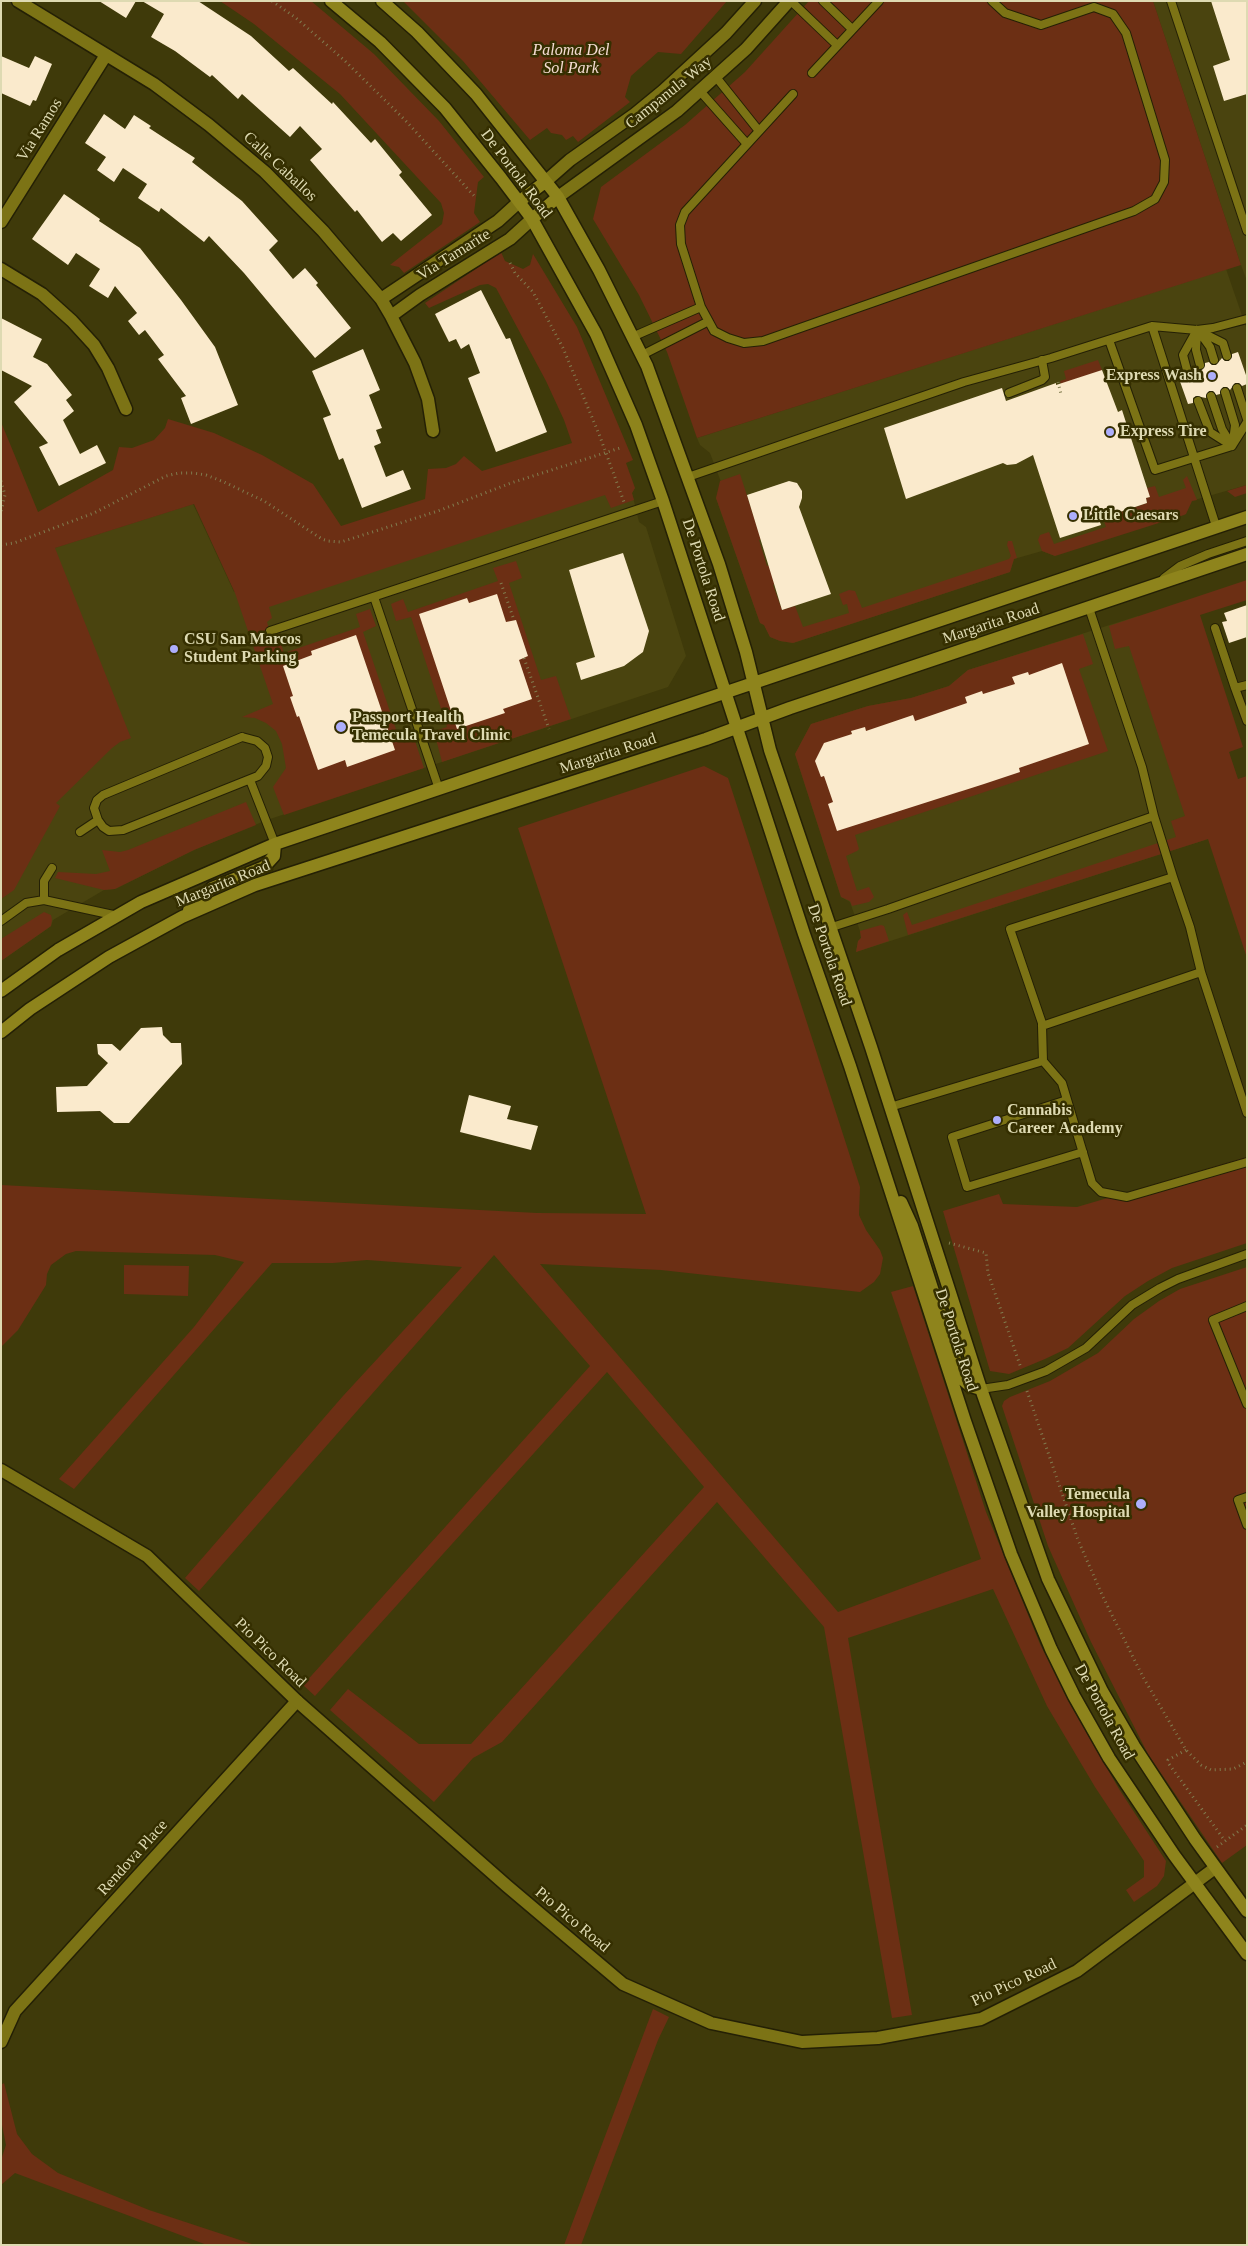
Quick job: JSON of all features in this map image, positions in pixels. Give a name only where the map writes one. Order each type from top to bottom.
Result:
[{"type":"main road","name":"De Portola Road","points":[[331,1],[380,42],[445,108],[520,201],[596,334],[636,425],[663,501],[1011,1554],[1044,1633],[1074,1696],[1109,1758],[1194,1883],[1247,1954]]},
{"type":"main road","name":"De Portola Road","points":[[382,1],[417,32],[476,94],[558,197],[600,270],[642,355],[719,564],[754,683],[769,747],[982,1389],[1048,1580],[1078,1644],[1134,1746],[1215,1868],[1247,1911]]},
{"type":"main road","points":[[520,201],[545,182]]},
{"type":"main road","points":[[532,219],[558,197]]},
{"type":"main road","name":"Margarita Road","points":[[1,991],[58,950],[141,902],[275,844],[1247,516]]},
{"type":"main road","name":"Margarita Road","points":[[1,1032],[30,1009],[108,957],[182,917],[255,885],[737,728],[1247,554]]},
{"type":"main road","points":[[182,917],[212,888],[264,867],[274,856],[275,844]]},
{"type":"main road","points":[[890,1189],[902,1202],[912,1226],[961,1378],[970,1386],[982,1389]]},
{"type":"street","name":"Calle Caballos","points":[[18,1],[154,84],[209,125],[265,172],[323,230],[381,299],[391,316],[422,381],[428,399],[433,431]]},
{"type":"street","name":"Campanula Way","points":[[545,182],[570,160],[635,114],[663,91],[726,33],[755,1]]},
{"type":"street","name":"Campanula Way","points":[[558,197],[580,179],[649,133],[700,91],[746,49],[790,1]]},
{"type":"street","name":"Via Ramos","points":[[1,222],[106,55]]},
{"type":"street","name":"Via Tamarite","points":[[381,299],[498,221],[520,201]]},
{"type":"street","name":"Via Tamarite","points":[[391,316],[420,295],[510,239],[532,219]]},
{"type":"street","points":[[1,269],[42,294],[72,320],[94,345],[108,368],[126,409]]},
{"type":"street","name":"Pio Pico Road","points":[[1,1470],[147,1556],[297,1701],[507,1886],[623,1984],[711,2024],[802,2042],[878,2038],[981,2019],[1077,1971],[1215,1868]]},
{"type":"street","name":"Rendova Place","points":[[1,2042],[15,2011],[297,1701]]},
{"type":"lane","points":[[790,1],[837,45]]},
{"type":"lane","points":[[823,1],[852,30]]},
{"type":"lane","points":[[812,73],[878,1]]},
{"type":"lane","points":[[793,94],[685,212],[680,225],[681,244],[707,322],[714,331],[744,343],[763,341],[1134,211],[1155,199],[1164,182],[1165,160],[1126,33],[1113,14],[1094,7],[1041,25],[1005,13],[992,1]]},
{"type":"lane","points":[[1171,1],[1247,232]]},
{"type":"lane","points":[[716,77],[759,131]]},
{"type":"lane","points":[[700,91],[747,144]]},
{"type":"lane","points":[[632,336],[701,307]]},
{"type":"lane","points":[[688,476],[964,382],[1152,326],[1197,330],[1214,328],[1247,319]]},
{"type":"lane","points":[[642,355],[707,322]]},
{"type":"lane","points":[[1152,326],[1216,526]]},
{"type":"lane","points":[[1197,330],[1223,343],[1227,356]]},
{"type":"lane","points":[[1197,330],[1210,347],[1214,360]]},
{"type":"lane","points":[[1197,330],[1196,350],[1200,365]]},
{"type":"lane","points":[[1187,370],[1183,356],[1197,330]]},
{"type":"lane","points":[[1109,340],[1155,470],[1232,446],[1247,420],[1237,388]]},
{"type":"lane","points":[[1009,393],[1042,380],[1045,377],[1042,360]]},
{"type":"lane","points":[[1224,392],[1235,424],[1232,446]]},
{"type":"lane","points":[[1211,396],[1222,428],[1232,446]]},
{"type":"lane","points":[[1198,401],[1210,432],[1232,446]]},
{"type":"lane","points":[[270,631],[663,501]]},
{"type":"lane","points":[[1154,586],[1180,566],[1247,541]]},
{"type":"lane","points":[[374,597],[439,789]]},
{"type":"lane","points":[[1089,608],[1142,767],[1154,816],[1190,927],[1201,972],[1247,1113]]},
{"type":"lane","points":[[1215,628],[1247,721]]},
{"type":"lane","points":[[1236,688],[1247,685]]},
{"type":"lane","points":[[242,738],[257,740],[265,748],[268,757],[262,772],[250,780],[124,830],[109,830],[103,827],[98,820],[94,808],[97,800],[103,795],[242,738]]},
{"type":"lane","points":[[250,780],[275,844]]},
{"type":"lane","points":[[829,928],[1154,816]]},
{"type":"lane","points":[[80,832],[98,820]]},
{"type":"lane","points":[[44,900],[44,881],[52,868]]},
{"type":"lane","points":[[1173,877],[1010,929],[1042,1026],[1043,1061],[1062,1083],[1092,1182],[1101,1192],[1127,1196],[1247,1162]]},
{"type":"lane","points":[[1,921],[26,903],[44,900],[118,916]]},
{"type":"lane","points":[[1042,1026],[1201,972]]},
{"type":"lane","points":[[890,1108],[1043,1061]]},
{"type":"lane","points":[[1067,1100],[952,1137],[967,1187],[1082,1152]]},
{"type":"lane","points":[[982,1389],[1008,1385],[1046,1371],[1086,1348],[1132,1305],[1153,1292],[1178,1278],[1247,1254]]},
{"type":"lane","points":[[1247,1306],[1213,1320],[1247,1404]]},
{"type":"lane","points":[[1247,1497],[1238,1500],[1247,1525]]},
{"type":"path","points":[[272,1],[296,18],[344,60],[405,120],[476,198]]},
{"type":"path","points":[[510,263],[515,273],[533,292],[563,348],[607,452],[628,512]]},
{"type":"path","points":[[1058,382],[1061,394]]},
{"type":"path","points":[[1,545],[14,543],[94,513],[166,476],[179,473],[193,473],[224,482],[264,501],[328,542],[341,542],[438,511],[511,483],[620,448]]},
{"type":"path","points":[[1,481],[5,495],[1,512]]},
{"type":"path","points":[[501,583],[514,620]]},
{"type":"path","points":[[524,658],[549,729]]},
{"type":"path","points":[[1186,1750],[1168,1760],[1169,1764],[1225,1841]]},
{"type":"path","points":[[1207,1855],[1247,1825]]},
{"type":"shaded area","points":[[1153,1],[1247,1],[1247,281],[1241,265]]},
{"type":"shaded area","points":[[1226,269],[1247,330],[1247,485],[1121,521],[1055,556],[1042,551],[1014,559],[1010,572],[793,643],[770,637],[764,625],[760,623],[716,498],[721,482],[710,453],[700,445],[697,438]]},
{"type":"shaded area","points":[[612,467],[635,488],[632,493],[639,522],[646,527],[686,656],[668,687],[267,820],[194,850],[115,889],[104,890],[53,920],[51,926],[1,961],[1,556],[54,548],[193,504],[234,592]]},
{"type":"shaded area","points":[[1138,616],[1208,839],[856,952],[858,941],[861,938],[860,931],[850,902],[841,897],[795,754],[811,724],[868,706],[911,698],[949,686],[968,670]]},
{"type":"green space","points":[[220,1],[311,1],[374,54],[439,121],[484,177],[478,182],[474,213],[480,222],[404,273],[399,267],[390,265],[442,224],[444,213],[441,203],[340,94],[254,24]]},
{"type":"green space","name":"Paloma Del Sol Park","points":[[403,1],[727,1],[681,54],[658,52],[631,76],[625,97],[630,102],[578,142],[573,136],[566,140],[562,135],[551,133],[547,128],[530,140],[463,61]]},
{"type":"green space","points":[[809,1],[1153,1],[1241,265],[697,438],[667,352],[639,295],[593,219],[601,187],[685,125],[745,72]]},
{"type":"green space","points":[[501,252],[505,261],[523,269],[530,265],[533,254],[577,327],[633,460],[626,463],[635,488],[632,493],[634,500],[611,508],[605,495],[269,607],[272,618],[267,622],[273,642],[280,641],[284,653],[360,627],[356,614],[370,609],[376,626],[363,632],[400,741],[410,739],[415,741],[424,768],[284,815],[273,787],[286,768],[282,744],[276,731],[266,723],[255,718],[242,717],[273,704],[235,593],[194,504],[55,548],[131,738],[120,742],[112,748],[56,803],[60,806],[14,890],[1,899],[1,422],[38,512],[113,470],[119,447],[132,448],[154,440],[165,428],[168,419],[214,433],[262,455],[313,484],[341,526],[425,499],[428,469],[446,468],[456,464],[464,456],[482,471],[572,443],[564,420],[546,381],[496,288],[488,284],[480,285],[429,308],[425,303]]},
{"type":"green space","points":[[1098,360],[1102,370],[1114,488],[1122,512],[1147,503],[1146,498],[1149,497],[1147,488],[1155,486],[1159,497],[1186,488],[1183,480],[1187,476],[1197,500],[1192,501],[1184,515],[1055,556],[1042,551],[1038,540],[1040,535],[1049,532],[1054,544],[1106,527],[1060,381],[1066,379],[1064,371]]},
{"type":"green space","points":[[740,474],[761,539],[759,540],[767,566],[770,565],[776,583],[773,585],[782,610],[795,606],[803,627],[849,613],[847,604],[843,605],[839,594],[849,590],[855,591],[862,608],[1009,559],[1011,556],[1007,545],[1008,541],[1012,541],[1017,558],[1014,559],[1010,572],[793,643],[780,641],[770,637],[764,625],[760,623],[716,498],[720,481]]},
{"type":"green space","points":[[1247,485],[1247,493],[1235,497],[1227,491]]},
{"type":"green space","points":[[516,561],[522,578],[509,583],[541,680],[556,676],[571,719],[442,762],[435,735],[438,730],[447,727],[411,617],[396,621],[391,604],[403,599],[408,612],[498,581],[493,568]]},
{"type":"green space","points":[[1247,580],[1247,600],[1200,615],[1243,747],[1229,752],[1238,779],[1247,776],[1247,958],[1208,839],[908,935],[903,915],[907,912],[912,925],[1176,837],[1171,821],[1185,816],[1129,646],[1115,649],[1109,626]]},
{"type":"green space","points":[[1083,634],[1093,664],[1079,669],[1108,751],[855,835],[859,849],[846,856],[857,891],[869,887],[874,897],[869,902],[852,906],[850,901],[841,897],[795,754],[811,724],[868,706],[911,698],[949,686],[968,670]]},
{"type":"green space","points":[[704,766],[728,778],[860,1187],[859,1215],[883,1258],[880,1274],[874,1282],[860,1292],[661,1270],[540,1264],[838,1612],[981,1559],[891,1292],[913,1286],[986,1512],[1040,1644],[1067,1699],[1119,1789],[1166,1861],[1164,1876],[1157,1886],[1134,1902],[1126,1890],[1144,1877],[1144,1861],[1095,1787],[1047,1706],[993,1589],[848,1638],[912,2015],[892,2018],[824,1627],[717,1502],[502,1742],[473,1758],[434,1802],[330,1710],[348,1689],[419,1744],[471,1744],[704,1487],[607,1372],[315,1696],[303,1685],[590,1366],[494,1255],[199,1591],[185,1578],[343,1396],[462,1267],[367,1260],[333,1263],[272,1263],[74,1489],[59,1479],[194,1327],[244,1262],[215,1255],[76,1251],[66,1254],[51,1265],[47,1274],[46,1285],[18,1330],[1,1347],[1,1185],[537,1213],[646,1214],[518,828]]},
{"type":"green space","points":[[246,802],[256,825],[194,850],[115,889],[104,890],[55,878],[58,872],[96,874],[110,871],[102,850],[120,852],[128,850]]},
{"type":"green space","points":[[44,912],[51,915],[51,926],[1,961],[1,939]]},
{"type":"green space","points":[[881,925],[884,926],[889,941],[856,952],[858,941],[861,938],[860,931]]},
{"type":"green space","points":[[1247,1157],[1247,1243],[1172,1268],[1148,1281],[1125,1296],[1068,1348],[1009,1374],[990,1371],[943,1211],[999,1194],[1003,1204],[1077,1207]]},
{"type":"green space","points":[[124,1265],[189,1266],[188,1296],[124,1294]]},
{"type":"green space","name":"Temecula Valley Hospital","points":[[1247,1267],[1247,1845],[1222,1863],[1148,1754],[1091,1642],[1048,1546],[1002,1406],[1004,1401],[1010,1397],[1050,1381],[1098,1353],[1134,1319],[1180,1289]]},
{"type":"green space","points":[[653,2009],[669,2017],[658,2040],[581,2245],[564,2245]]},
{"type":"green space","points":[[4,2083],[17,2134],[32,2154],[58,2173],[149,2210],[255,2245],[207,2245],[15,2173],[1,2185],[1,2160],[6,2145],[1,2120],[1,2085]]},
{"type":"building","points":[[99,1],[136,1],[126,18]]},
{"type":"building","points":[[142,1],[198,1],[251,36],[289,71],[293,68],[332,104],[333,102],[371,143],[375,139],[402,172],[399,175],[432,215],[401,241],[393,233],[382,242],[357,210],[355,212],[310,160],[322,149],[300,126],[290,137],[242,94],[238,99],[212,75],[210,77],[175,51],[151,37],[164,14]]},
{"type":"building","points":[[1211,1],[1247,1],[1247,94],[1224,101],[1213,66],[1230,60]]},
{"type":"building","points":[[1,56],[29,68],[35,56],[52,64],[36,101],[33,100],[30,106],[1,93]]},
{"type":"building","points":[[104,114],[125,129],[134,115],[151,126],[149,128],[195,158],[192,162],[242,201],[278,241],[269,250],[293,279],[305,268],[318,283],[316,285],[351,328],[315,358],[244,273],[209,236],[204,242],[161,208],[159,212],[138,198],[147,184],[123,168],[114,182],[97,170],[106,157],[85,143]]},
{"type":"building","points":[[64,194],[100,219],[99,221],[140,248],[215,347],[238,405],[191,424],[181,398],[186,396],[158,359],[164,355],[145,330],[139,335],[128,321],[137,313],[115,286],[108,298],[89,286],[100,269],[76,253],[68,265],[32,239]]},
{"type":"building","points":[[481,290],[506,339],[510,338],[547,432],[496,452],[468,378],[480,373],[469,344],[461,349],[456,339],[449,342],[435,314]]},
{"type":"building","points":[[1,318],[42,339],[33,357],[47,364],[72,395],[66,400],[74,411],[63,420],[80,454],[97,445],[106,463],[59,486],[39,447],[48,443],[14,402],[32,386],[1,370]]},
{"type":"building","points":[[363,349],[380,390],[369,395],[382,428],[376,430],[381,443],[374,446],[386,477],[403,470],[411,489],[362,508],[343,458],[339,460],[323,418],[331,415],[312,371]]},
{"type":"building","name":"Express Wash","points":[[1238,352],[1247,378],[1247,384],[1242,386],[1239,383],[1235,383],[1230,390],[1227,387],[1223,387],[1220,394],[1216,395],[1213,391],[1209,391],[1206,398],[1196,396],[1193,398],[1193,403],[1188,404],[1177,373],[1182,372],[1185,375],[1189,375],[1192,372],[1192,368],[1202,370],[1205,363],[1209,362],[1212,365],[1216,365],[1222,358],[1225,361],[1229,361],[1232,354]]},
{"type":"building","points":[[1102,370],[1118,412],[1122,410],[1150,497],[1146,498],[1147,503],[1099,519],[1101,525],[1060,538],[1033,455],[1016,464],[1007,465],[1003,463],[906,499],[884,428],[1002,388],[1006,401],[1056,383],[1056,385]]},
{"type":"building","points":[[789,481],[797,483],[802,491],[799,507],[831,594],[782,610],[747,495]]},
{"type":"building","points":[[623,553],[649,631],[643,652],[624,666],[581,680],[576,663],[595,657],[569,570]]},
{"type":"building","points":[[497,594],[506,622],[516,620],[528,656],[519,660],[532,699],[503,709],[505,713],[457,729],[419,614],[467,598],[469,603]]},
{"type":"building","points":[[1247,605],[1247,637],[1229,643],[1222,622],[1227,621],[1224,613]]},
{"type":"building","points":[[356,635],[395,750],[347,767],[345,760],[318,770],[299,716],[297,717],[290,697],[293,696],[283,666],[312,655],[311,651]]},
{"type":"building","points":[[1062,663],[1089,744],[1019,768],[1020,772],[837,831],[828,804],[833,802],[824,776],[821,777],[815,761],[824,743],[852,734],[851,731],[865,727],[866,731],[913,715],[915,721],[967,703],[965,697],[982,691],[983,694],[1015,684],[1012,677],[1028,672],[1029,675]]},
{"type":"building","points":[[162,1027],[163,1035],[171,1043],[181,1043],[182,1064],[129,1123],[114,1123],[100,1111],[57,1112],[56,1087],[87,1086],[108,1063],[98,1054],[97,1044],[112,1044],[120,1051],[141,1028]]},
{"type":"building","points":[[469,1095],[511,1106],[507,1119],[538,1126],[531,1150],[460,1132]]},
{"type":"place","name":"Express Wash","points":[[1212,376]]},
{"type":"place","name":"Express Tire","points":[[1110,432]]},
{"type":"place","name":"Little Caesars","points":[[1073,516]]},
{"type":"place","name":"CSU San Marcos Student Parking","points":[[174,649]]},
{"type":"place","name":"Passport Health Temecula Travel Clinic","points":[[341,727]]},
{"type":"place","name":"Cannabis Career Academy","points":[[997,1120]]},
{"type":"place","name":"Temecula Valley Hospital","points":[[1141,1504]]}]
